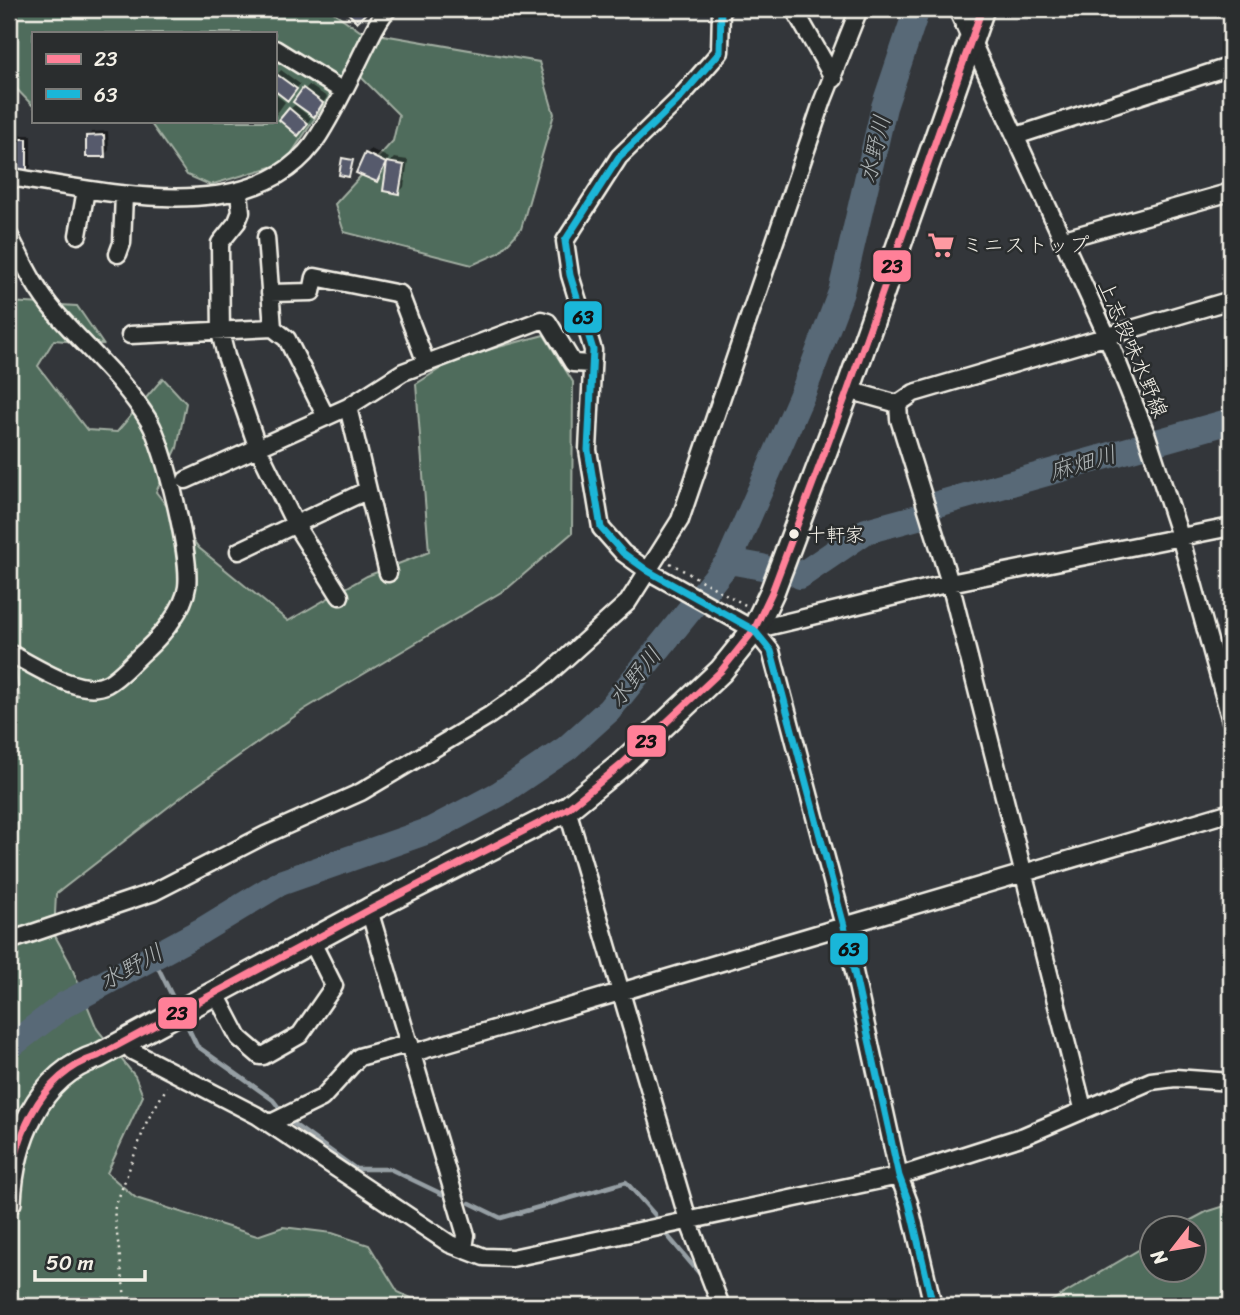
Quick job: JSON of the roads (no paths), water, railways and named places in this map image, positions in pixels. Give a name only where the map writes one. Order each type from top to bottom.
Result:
[{"type":"highway","points":[[9,1202],[10,1177],[21,1135],[55,1081],[69,1066],[98,1056],[369,909],[567,809],[621,765],[721,671],[748,619],[772,592],[848,390],[970,42],[967,11]]},
{"type":"street","points":[[9,181],[17,178],[124,195],[197,197],[239,192],[275,177],[301,159],[318,136],[388,9]]},
{"type":"street","points":[[721,9],[720,52],[677,102],[619,157],[565,241],[570,275],[593,350],[588,450],[601,528],[623,553],[648,570],[748,619],[771,651],[844,926],[899,1176],[909,1203],[933,1306]]},
{"type":"street","points":[[794,9],[834,79]]},
{"type":"street","points":[[9,941],[154,892],[265,835],[361,792],[490,715],[546,676],[628,602],[680,520],[788,200],[859,9]]},
{"type":"street","name":"上志段味水野線","points":[[970,42],[1107,336],[1147,436],[1180,536],[1231,721]]},
{"type":"street","points":[[276,50],[343,91]]},
{"type":"street","points":[[1016,136],[1231,66]]},
{"type":"street","points":[[78,235],[86,190]]},
{"type":"street","points":[[239,192],[241,212],[237,222],[220,243],[221,330],[226,356],[257,446],[295,524],[340,596]]},
{"type":"street","points":[[1061,240],[1231,192]]},
{"type":"street","points":[[118,254],[122,243],[124,195]]},
{"type":"street","points":[[9,235],[36,287],[130,393],[150,424],[161,450],[172,496],[185,557],[187,587],[179,608],[154,642],[107,684],[80,688],[9,653]]},
{"type":"street","points":[[266,237],[273,328]]},
{"type":"street","points":[[270,293],[312,292],[315,277],[400,294],[426,363]]},
{"type":"street","points":[[898,404],[914,393],[1231,300]]},
{"type":"street","points":[[186,480],[348,407],[393,377],[541,320],[548,322],[573,363],[591,364]]},
{"type":"street","points":[[130,335],[273,328],[287,339],[326,417]]},
{"type":"street","points":[[848,390],[898,404]]},
{"type":"street","points":[[898,404],[900,419],[950,583],[1083,1108]]},
{"type":"street","points":[[348,407],[388,573]]},
{"type":"street","points":[[239,551],[368,490]]},
{"type":"street","points":[[748,619],[950,583],[1231,527]]},
{"type":"street","points":[[567,809],[623,991],[688,1220],[721,1306]]},
{"type":"street","points":[[271,1123],[322,1098],[359,1057],[412,1048],[623,991],[1231,812]]},
{"type":"street","points":[[369,909],[466,1235],[464,1248]]},
{"type":"street","points":[[215,992],[239,1038],[263,1056],[300,1035],[334,986],[311,940]]},
{"type":"street","points":[[125,1040],[132,1051],[271,1123],[450,1244],[484,1257],[512,1258],[899,1176],[1024,1136],[1083,1108],[1152,1082],[1175,1078],[1231,1082]]},
{"type":"waterway","name":"水野川","points":[[9,1047],[64,1005],[201,931],[280,883],[431,830],[499,794],[567,748],[609,710],[729,561],[804,390],[841,292],[884,107],[917,9]]},
{"type":"waterway","name":"麻畑川","points":[[934,505],[1231,421]]},
{"type":"waterway","name":"麻畑川","points":[[800,576],[866,531],[918,517]]},
{"type":"waterway","name":"麻畑川","points":[[729,561],[762,567]]},
{"type":"waterway","points":[[152,955],[177,1006]]},
{"type":"waterway","points":[[183,1017],[197,1046],[273,1100],[283,1113]]},
{"type":"waterway","points":[[288,1120],[356,1169],[390,1169],[444,1195]]},
{"type":"waterway","points":[[470,1203],[501,1218],[626,1182],[655,1215]]},
{"type":"waterway","points":[[667,1235],[700,1274]]},
{"type":"place","name":"ミニストップ","points":[[941,245]]},
{"type":"place","name":"十軒家","points":[[794,534]]}]
